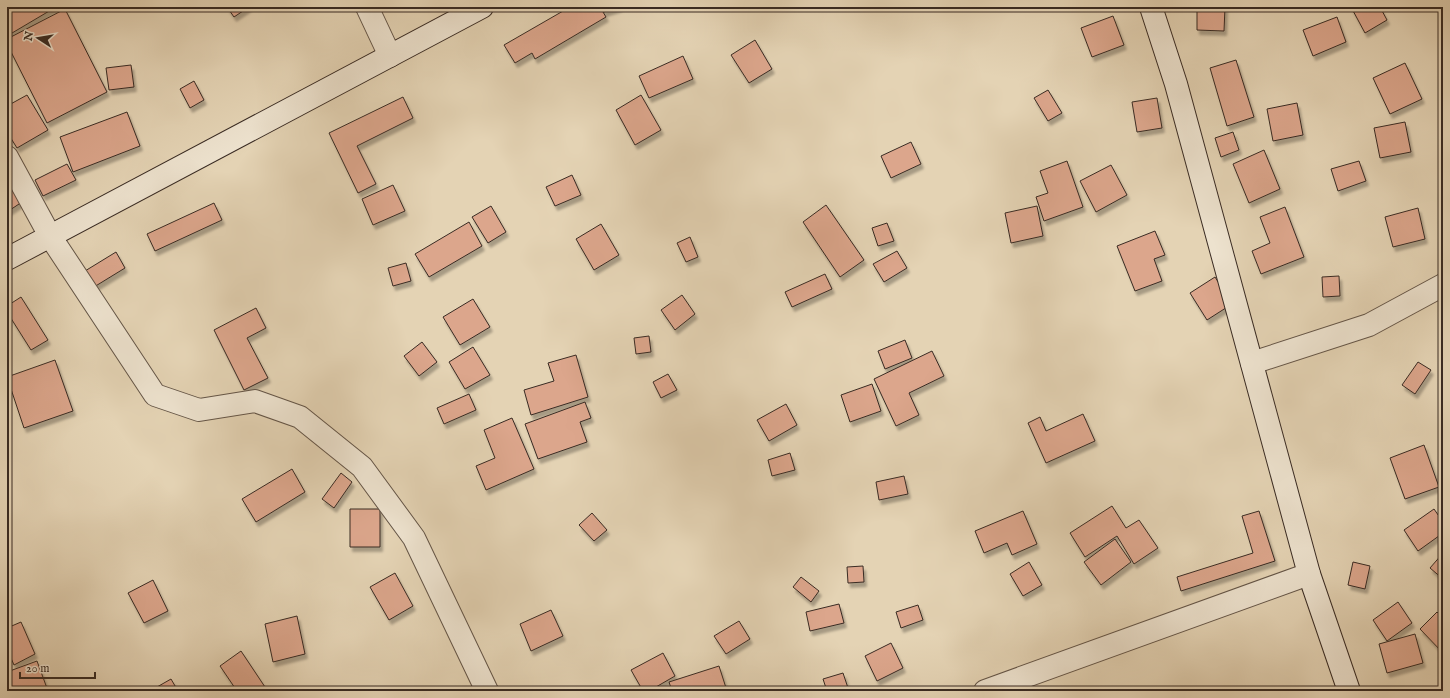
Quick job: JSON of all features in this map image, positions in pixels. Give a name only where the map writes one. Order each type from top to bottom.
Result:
[{"type":"street","points":[[367,7],[390,56]]},
{"type":"street","points":[[7,258],[482,7]]},
{"type":"street","points":[[1151,7],[1176,84],[1309,574],[1349,691]]},
{"type":"street","points":[[7,156],[50,236],[155,395],[199,410],[254,401],[300,417],[362,467],[414,538],[486,691]]},
{"type":"street","points":[[1252,363],[1370,325],[1443,285]]},
{"type":"street","points":[[985,691],[1309,574]]},
{"type":"building","points":[[7,7],[56,7],[7,36]]},
{"type":"building","points":[[227,7],[249,7],[234,17]]},
{"type":"building","points":[[570,7],[600,7],[606,17],[535,59],[532,53],[515,63],[504,45]]},
{"type":"building","points":[[602,7],[620,7],[604,12]]},
{"type":"building","points":[[1197,7],[1225,7],[1224,31],[1197,30]]},
{"type":"building","points":[[1351,7],[1380,7],[1387,20],[1365,33]]},
{"type":"building","points":[[65,9],[107,92],[47,123],[7,44],[7,39]]},
{"type":"building","points":[[1113,16],[1124,45],[1092,57],[1081,28]]},
{"type":"building","points":[[1337,17],[1346,42],[1313,56],[1303,30]]},
{"type":"building","points":[[755,40],[772,69],[749,83],[731,55]]},
{"type":"building","points":[[683,56],[693,79],[649,98],[639,76]]},
{"type":"building","points":[[1236,60],[1254,117],[1227,126],[1210,68]]},
{"type":"building","points":[[1405,63],[1422,99],[1390,114],[1373,78]]},
{"type":"building","points":[[131,65],[134,87],[109,90],[106,68]]},
{"type":"building","points":[[194,81],[204,100],[190,108],[180,89]]},
{"type":"building","points":[[1048,90],[1062,113],[1048,121],[1034,98]]},
{"type":"building","points":[[27,95],[48,130],[17,148],[7,132],[7,106]]},
{"type":"building","points":[[641,95],[661,130],[635,145],[616,110]]},
{"type":"building","points":[[403,97],[413,118],[357,146],[376,184],[358,193],[329,133]]},
{"type":"building","points":[[1157,98],[1162,128],[1137,132],[1132,102]]},
{"type":"building","points":[[1297,103],[1303,135],[1273,141],[1267,109]]},
{"type":"building","points":[[127,112],[140,146],[73,172],[60,137]]},
{"type":"building","points":[[1405,122],[1411,152],[1380,158],[1374,128]]},
{"type":"building","points":[[1233,132],[1239,150],[1221,157],[1215,138]]},
{"type":"building","points":[[911,142],[921,164],[891,178],[881,156]]},
{"type":"building","points":[[1264,150],[1280,189],[1249,203],[1233,164]]},
{"type":"building","points":[[1067,161],[1083,207],[1044,221],[1036,197],[1048,193],[1040,171]]},
{"type":"building","points":[[1359,161],[1366,181],[1338,191],[1331,169]]},
{"type":"building","points":[[67,164],[76,180],[43,196],[35,180]]},
{"type":"building","points":[[1111,165],[1127,195],[1096,212],[1080,181]]},
{"type":"building","points":[[572,175],[581,195],[555,206],[546,187]]},
{"type":"building","points":[[11,180],[25,200],[7,212],[7,183]]},
{"type":"building","points":[[393,185],[405,211],[373,225],[362,199]]},
{"type":"building","points":[[214,203],[222,220],[155,251],[147,234]]},
{"type":"building","points":[[826,205],[864,260],[840,277],[803,222]]},
{"type":"building","points":[[491,206],[506,232],[488,243],[472,217]]},
{"type":"building","points":[[1037,206],[1043,236],[1011,243],[1005,213]]},
{"type":"building","points":[[1285,207],[1304,257],[1261,274],[1252,251],[1270,243],[1260,217]]},
{"type":"building","points":[[1418,208],[1425,239],[1393,247],[1385,217]]},
{"type":"building","points":[[469,222],[482,246],[429,277],[415,254]]},
{"type":"building","points":[[887,223],[894,241],[878,246],[872,228]]},
{"type":"building","points":[[601,224],[619,255],[594,270],[576,239]]},
{"type":"building","points":[[1155,231],[1165,255],[1154,259],[1162,281],[1135,291],[1117,246]]},
{"type":"building","points":[[690,237],[698,257],[686,262],[677,243]]},
{"type":"building","points":[[897,251],[907,268],[884,282],[873,264]]},
{"type":"building","points":[[116,252],[125,268],[94,287],[85,271]]},
{"type":"building","points":[[406,263],[411,281],[393,286],[388,268]]},
{"type":"building","points":[[825,274],[832,289],[792,307],[785,292]]},
{"type":"building","points":[[1339,276],[1340,296],[1323,297],[1322,277]]},
{"type":"building","points":[[1215,277],[1232,304],[1207,320],[1190,293]]},
{"type":"building","points":[[682,295],[695,314],[675,330],[661,310]]},
{"type":"building","points":[[21,297],[48,340],[31,350],[7,312],[7,306]]},
{"type":"building","points":[[473,299],[490,327],[460,345],[443,317]]},
{"type":"building","points":[[256,308],[266,328],[247,338],[268,378],[244,390],[214,330]]},
{"type":"building","points":[[649,336],[651,352],[636,354],[634,338]]},
{"type":"building","points":[[905,340],[912,358],[885,369],[878,351]]},
{"type":"building","points":[[422,342],[437,362],[419,376],[404,356]]},
{"type":"building","points":[[473,347],[490,375],[465,389],[449,362]]},
{"type":"building","points":[[932,351],[944,376],[909,393],[919,415],[896,426],[874,379]]},
{"type":"building","points":[[576,355],[588,397],[531,415],[524,390],[554,381],[548,363]]},
{"type":"building","points":[[55,360],[73,411],[24,428],[7,377]]},
{"type":"building","points":[[1418,362],[1431,370],[1415,394],[1402,385]]},
{"type":"building","points":[[668,374],[677,390],[661,398],[653,382]]},
{"type":"building","points":[[872,384],[881,411],[850,422],[841,395]]},
{"type":"building","points":[[469,394],[476,410],[444,424],[437,408]]},
{"type":"building","points":[[585,402],[591,418],[580,422],[587,442],[538,459],[525,424]]},
{"type":"building","points":[[786,404],[797,425],[769,441],[757,420]]},
{"type":"building","points":[[1083,414],[1095,441],[1046,463],[1028,423],[1040,417],[1046,431]]},
{"type":"building","points":[[512,418],[534,469],[486,490],[476,466],[495,458],[484,430]]},
{"type":"building","points":[[1424,445],[1439,487],[1405,499],[1390,458]]},
{"type":"building","points":[[790,453],[795,470],[772,476],[768,460]]},
{"type":"building","points":[[292,469],[305,492],[256,522],[242,499]]},
{"type":"building","points":[[341,473],[352,482],[334,508],[322,499]]},
{"type":"building","points":[[904,476],[908,494],[879,500],[876,482]]},
{"type":"building","points":[[1112,506],[1126,528],[1139,520],[1158,548],[1134,564],[1117,536],[1085,557],[1070,533]]},
{"type":"building","points":[[350,509],[380,509],[380,547],[350,547]]},
{"type":"building","points":[[1434,509],[1443,522],[1443,533],[1418,551],[1404,530]]},
{"type":"building","points":[[1023,511],[1037,544],[1012,555],[1007,543],[984,553],[975,531]]},
{"type":"building","points":[[1259,511],[1275,561],[1181,591],[1177,577],[1253,553],[1242,516]]},
{"type":"building","points":[[592,513],[607,530],[594,541],[579,525]]},
{"type":"building","points":[[1115,539],[1131,562],[1101,585],[1084,562]]},
{"type":"building","points":[[1443,553],[1443,579],[1430,568]]},
{"type":"building","points":[[1029,562],[1042,585],[1023,596],[1010,574]]},
{"type":"building","points":[[1353,562],[1370,566],[1365,589],[1348,585]]},
{"type":"building","points":[[863,566],[864,582],[848,583],[847,567]]},
{"type":"building","points":[[395,573],[413,606],[389,620],[370,587]]},
{"type":"building","points":[[801,577],[819,591],[811,602],[793,587]]},
{"type":"building","points":[[153,580],[168,611],[144,623],[128,593]]},
{"type":"building","points":[[1398,602],[1412,623],[1387,641],[1373,620]]},
{"type":"building","points":[[839,604],[844,623],[810,631],[806,612]]},
{"type":"building","points":[[918,605],[923,620],[901,628],[896,612]]},
{"type":"building","points":[[551,610],[563,636],[531,651],[520,624]]},
{"type":"building","points":[[1437,612],[1443,618],[1443,653],[1420,629]]},
{"type":"building","points":[[297,616],[305,654],[273,662],[265,624]]},
{"type":"building","points":[[739,621],[750,639],[726,654],[714,636]]},
{"type":"building","points":[[21,622],[35,654],[14,665],[7,649],[7,628]]},
{"type":"building","points":[[1415,634],[1423,663],[1387,673],[1379,644]]},
{"type":"building","points":[[891,643],[903,668],[877,681],[865,656]]},
{"type":"building","points":[[241,651],[267,690],[266,691],[237,691],[220,666]]},
{"type":"building","points":[[663,653],[675,676],[649,691],[643,691],[631,670]]},
{"type":"building","points":[[37,661],[48,691],[13,691],[7,672]]},
{"type":"building","points":[[719,666],[727,691],[672,691],[669,682]]},
{"type":"building","points":[[843,673],[849,691],[827,691],[823,679]]},
{"type":"building","points":[[171,679],[178,691],[150,691]]}]
